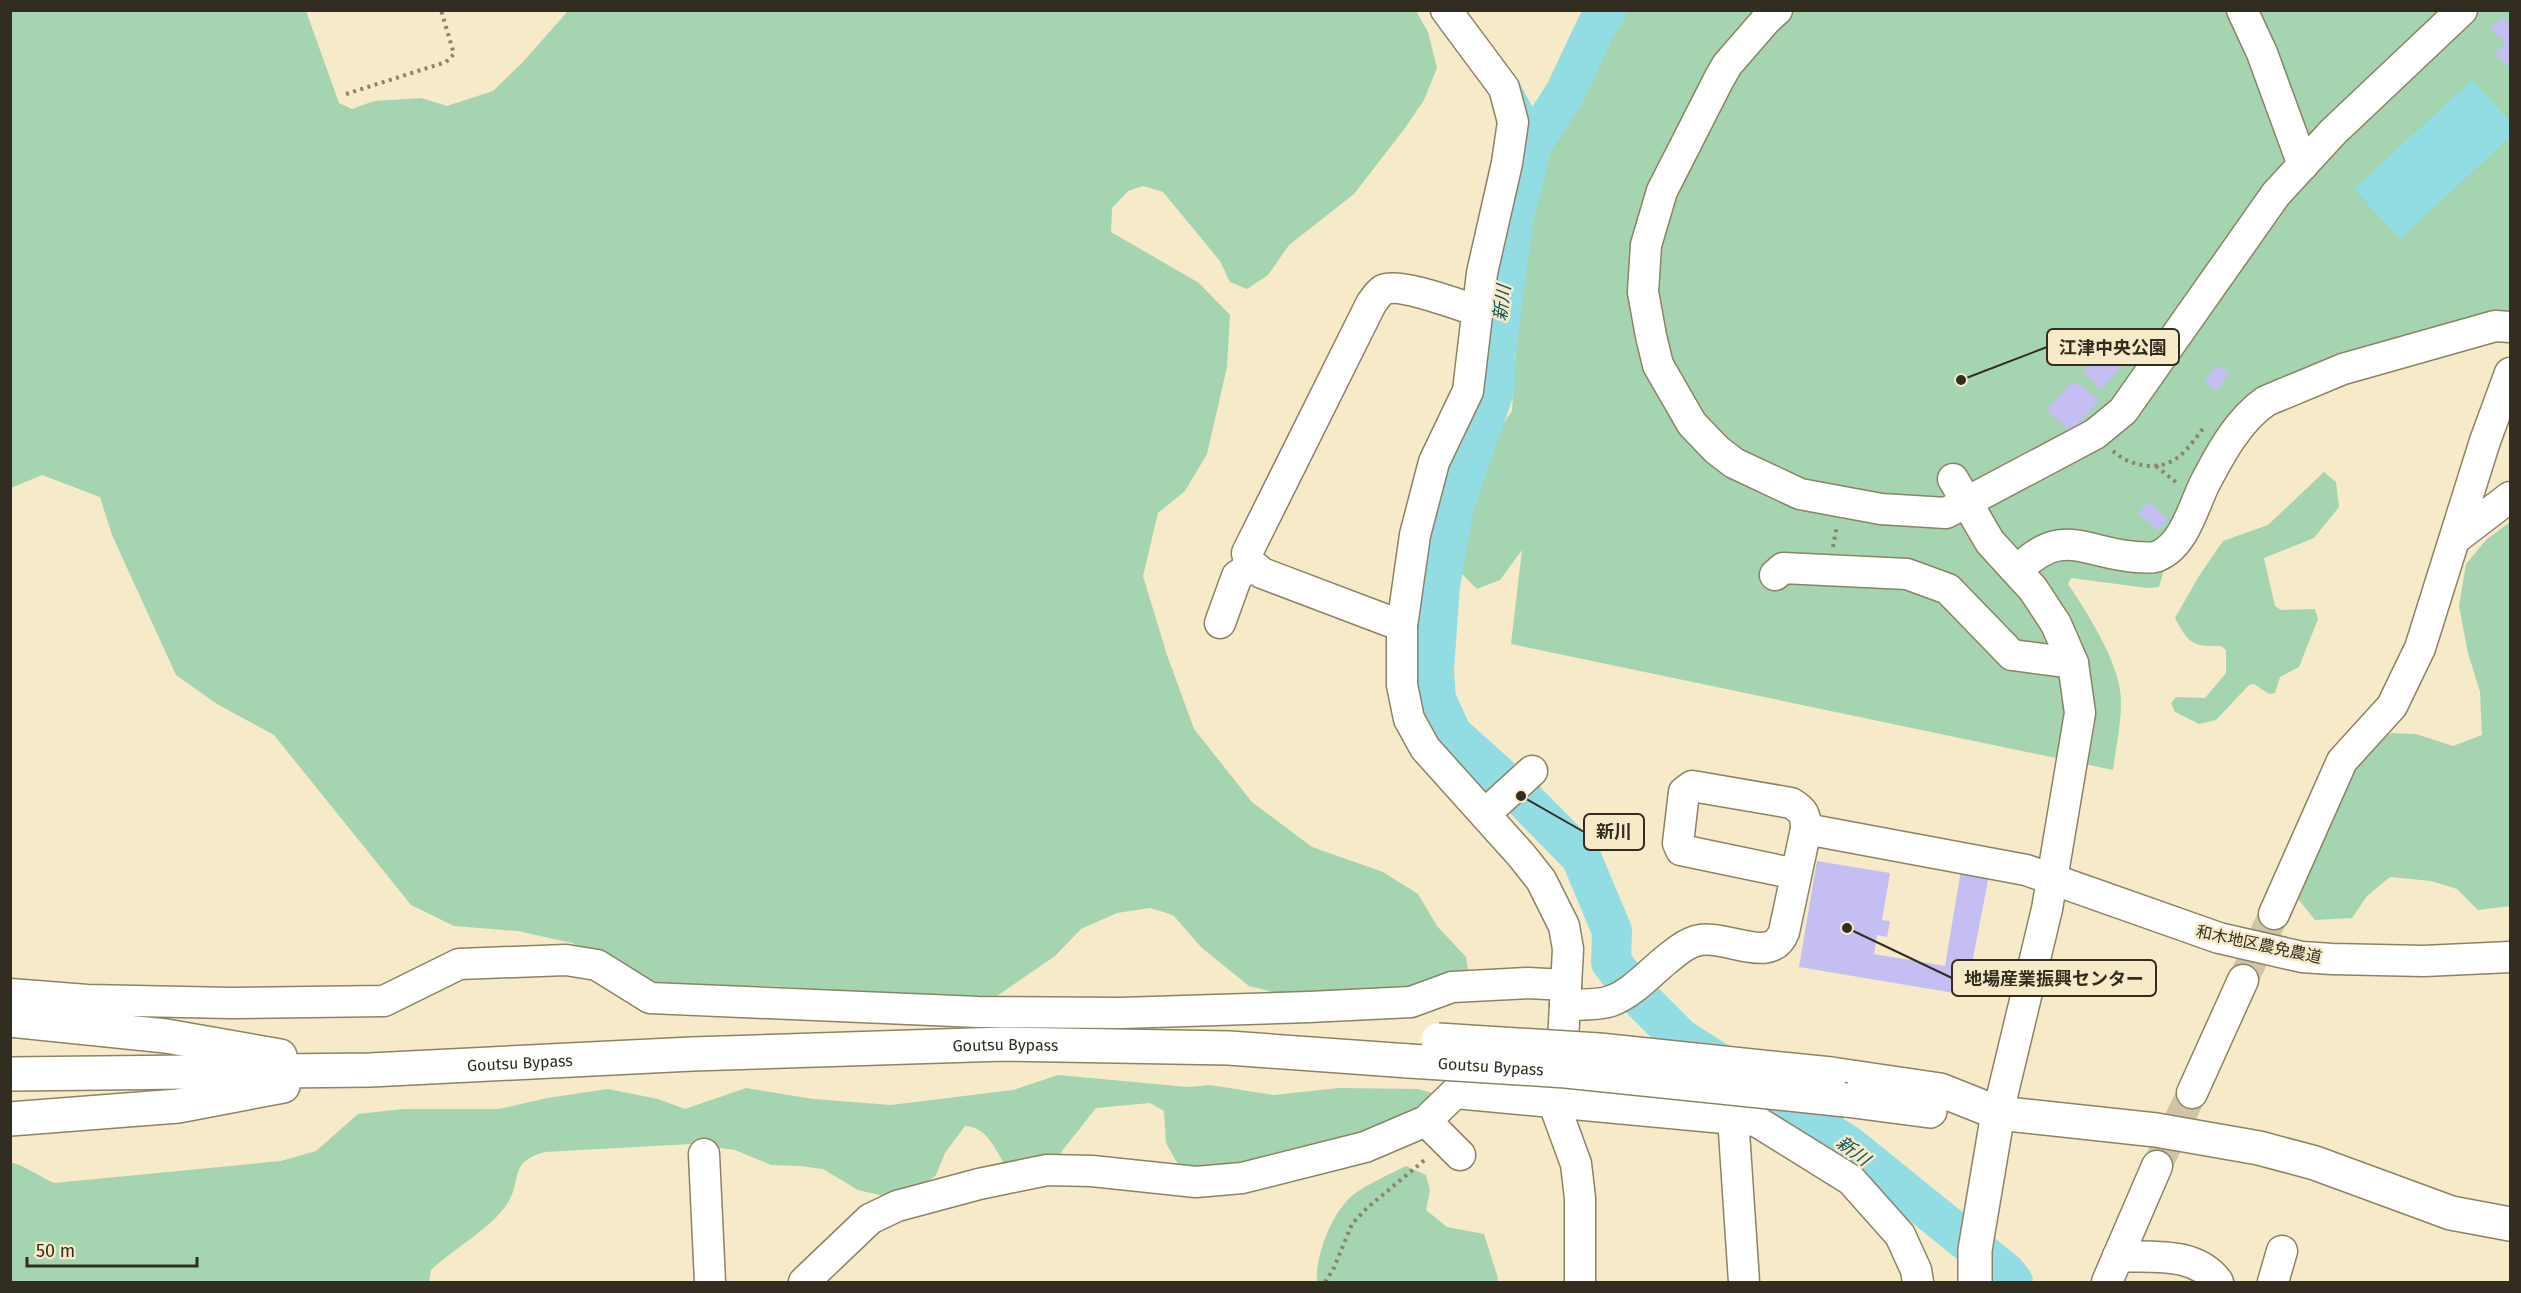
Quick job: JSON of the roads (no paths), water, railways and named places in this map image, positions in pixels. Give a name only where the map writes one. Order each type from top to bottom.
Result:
[{"type":"main road","points":[[10,1020],[166,1036],[370,1070]]},
{"type":"main road","name":"Goutsu Bypass","points":[[10,1074],[370,1070],[692,1054],[1003,1044],[1409,1050],[1566,1071],[1838,1087],[1944,1113],[1998,1113],[2156,1130],[2259,1148],[2315,1163],[2451,1213],[2511,1224]]},
{"type":"main road","points":[[10,1119],[178,1106],[370,1070]]},
{"type":"main road","points":[[1975,1282],[1975,1250],[1979,1220],[1998,1113]]},
{"type":"street","points":[[1446,10],[1504,88],[1513,122],[1507,163],[1482,273],[1468,391],[1434,462],[1414,535],[1402,626],[1402,686],[1412,726],[1425,748],[1492,808],[1522,856],[1541,880],[1564,926],[1568,949],[1566,995],[1563,1040],[1553,1101],[1576,1164],[1580,1198],[1580,1282]]},
{"type":"street","points":[[1777,10],[1727,65],[1662,191],[1646,245],[1643,292],[1658,365],[1669,388],[1692,424],[1717,450],[1756,475],[1800,494],[1841,503],[1881,509],[1946,513],[1960,491],[2095,434],[2123,411],[2276,194],[2333,132],[2462,10]]},
{"type":"street","points":[[2242,10],[2262,53],[2303,165]]},
{"type":"street","points":[[1402,626],[1262,573],[1252,566],[1248,557],[1249,548],[1371,304],[1379,294],[1383,290],[1400,288],[1478,311]]},
{"type":"street","points":[[2018,570],[2029,558],[2060,543],[2122,556],[2156,558],[2168,550],[2180,537],[2213,469],[2243,423],[2266,401],[2343,369],[2495,326],[2511,327]]},
{"type":"street","points":[[2274,914],[2342,761],[2392,705],[2420,648],[2486,441],[2511,373]]},
{"type":"street","points":[[1960,491],[1990,542],[2033,588],[2056,624],[2073,663],[2080,713],[2047,909],[1998,1113]]},
{"type":"street","points":[[2455,539],[2511,497]]},
{"type":"street","points":[[1220,623],[1237,576],[1252,566]]},
{"type":"street","points":[[1775,575],[1783,567],[1907,574],[1948,590],[2012,655],[2073,663]]},
{"type":"street","points":[[1492,808],[1527,776]]},
{"type":"street","points":[[10,994],[87,1000],[384,1001],[459,964],[566,960],[597,965],[650,998],[978,1012],[1121,1013],[1309,1008],[1411,1002],[1452,987],[1528,983],[1600,1004],[1621,997],[1693,942],[1719,939],[1761,949],[1776,945],[1784,932],[1806,829],[1804,814],[1791,803],[1692,786],[1684,792],[1678,843],[1681,850],[1796,874]]},
{"type":"street","name":"和木地区農免農道","points":[[1806,829],[2015,868],[2219,938],[2302,957],[2332,960],[2424,961],[2511,957]]},
{"type":"street","points":[[2192,1093],[2243,980]]},
{"type":"street","points":[[804,1282],[859,1228],[880,1213],[979,1184],[1047,1170],[1092,1171],[1196,1182],[1242,1178],[1365,1147],[1443,1139],[1455,1093],[1733,1117],[1756,1121],[1851,1180],[1900,1235],[1916,1270],[1918,1282]]},
{"type":"street","points":[[1733,1117],[1744,1282]]},
{"type":"street","points":[[704,1154],[710,1282]]},
{"type":"street","points":[[2157,1166],[2113,1269],[2190,1262],[2207,1270],[2218,1282]]},
{"type":"street","points":[[2273,1282],[2282,1251]]},
{"type":"water","points":[[2472,80],[2510,121],[2510,137],[2400,239],[2354,189]]},
{"type":"waterway","name":"新川","points":[[1607,10],[1596,27],[1565,93],[1532,144],[1514,214],[1495,357],[1495,388],[1454,506],[1440,585],[1434,670],[1436,699],[1452,734],[1521,796],[1581,857],[1612,931],[1611,962],[1637,995],[1680,1038],[1849,1146],[2006,1273],[2013,1282]]},
{"type":"waterway","points":[[1515,82],[1536,121],[1532,144]]},
{"type":"tunnel","points":[[2243,980],[2274,914]]},
{"type":"tunnel","points":[[2157,1166],[2192,1093]]},
{"type":"place","name":"江津中央公園","points":[[1961,380]]},
{"type":"place","name":"新川","points":[[1521,796]]},
{"type":"place","name":"地場産業振興センター","points":[[1847,928]]}]
